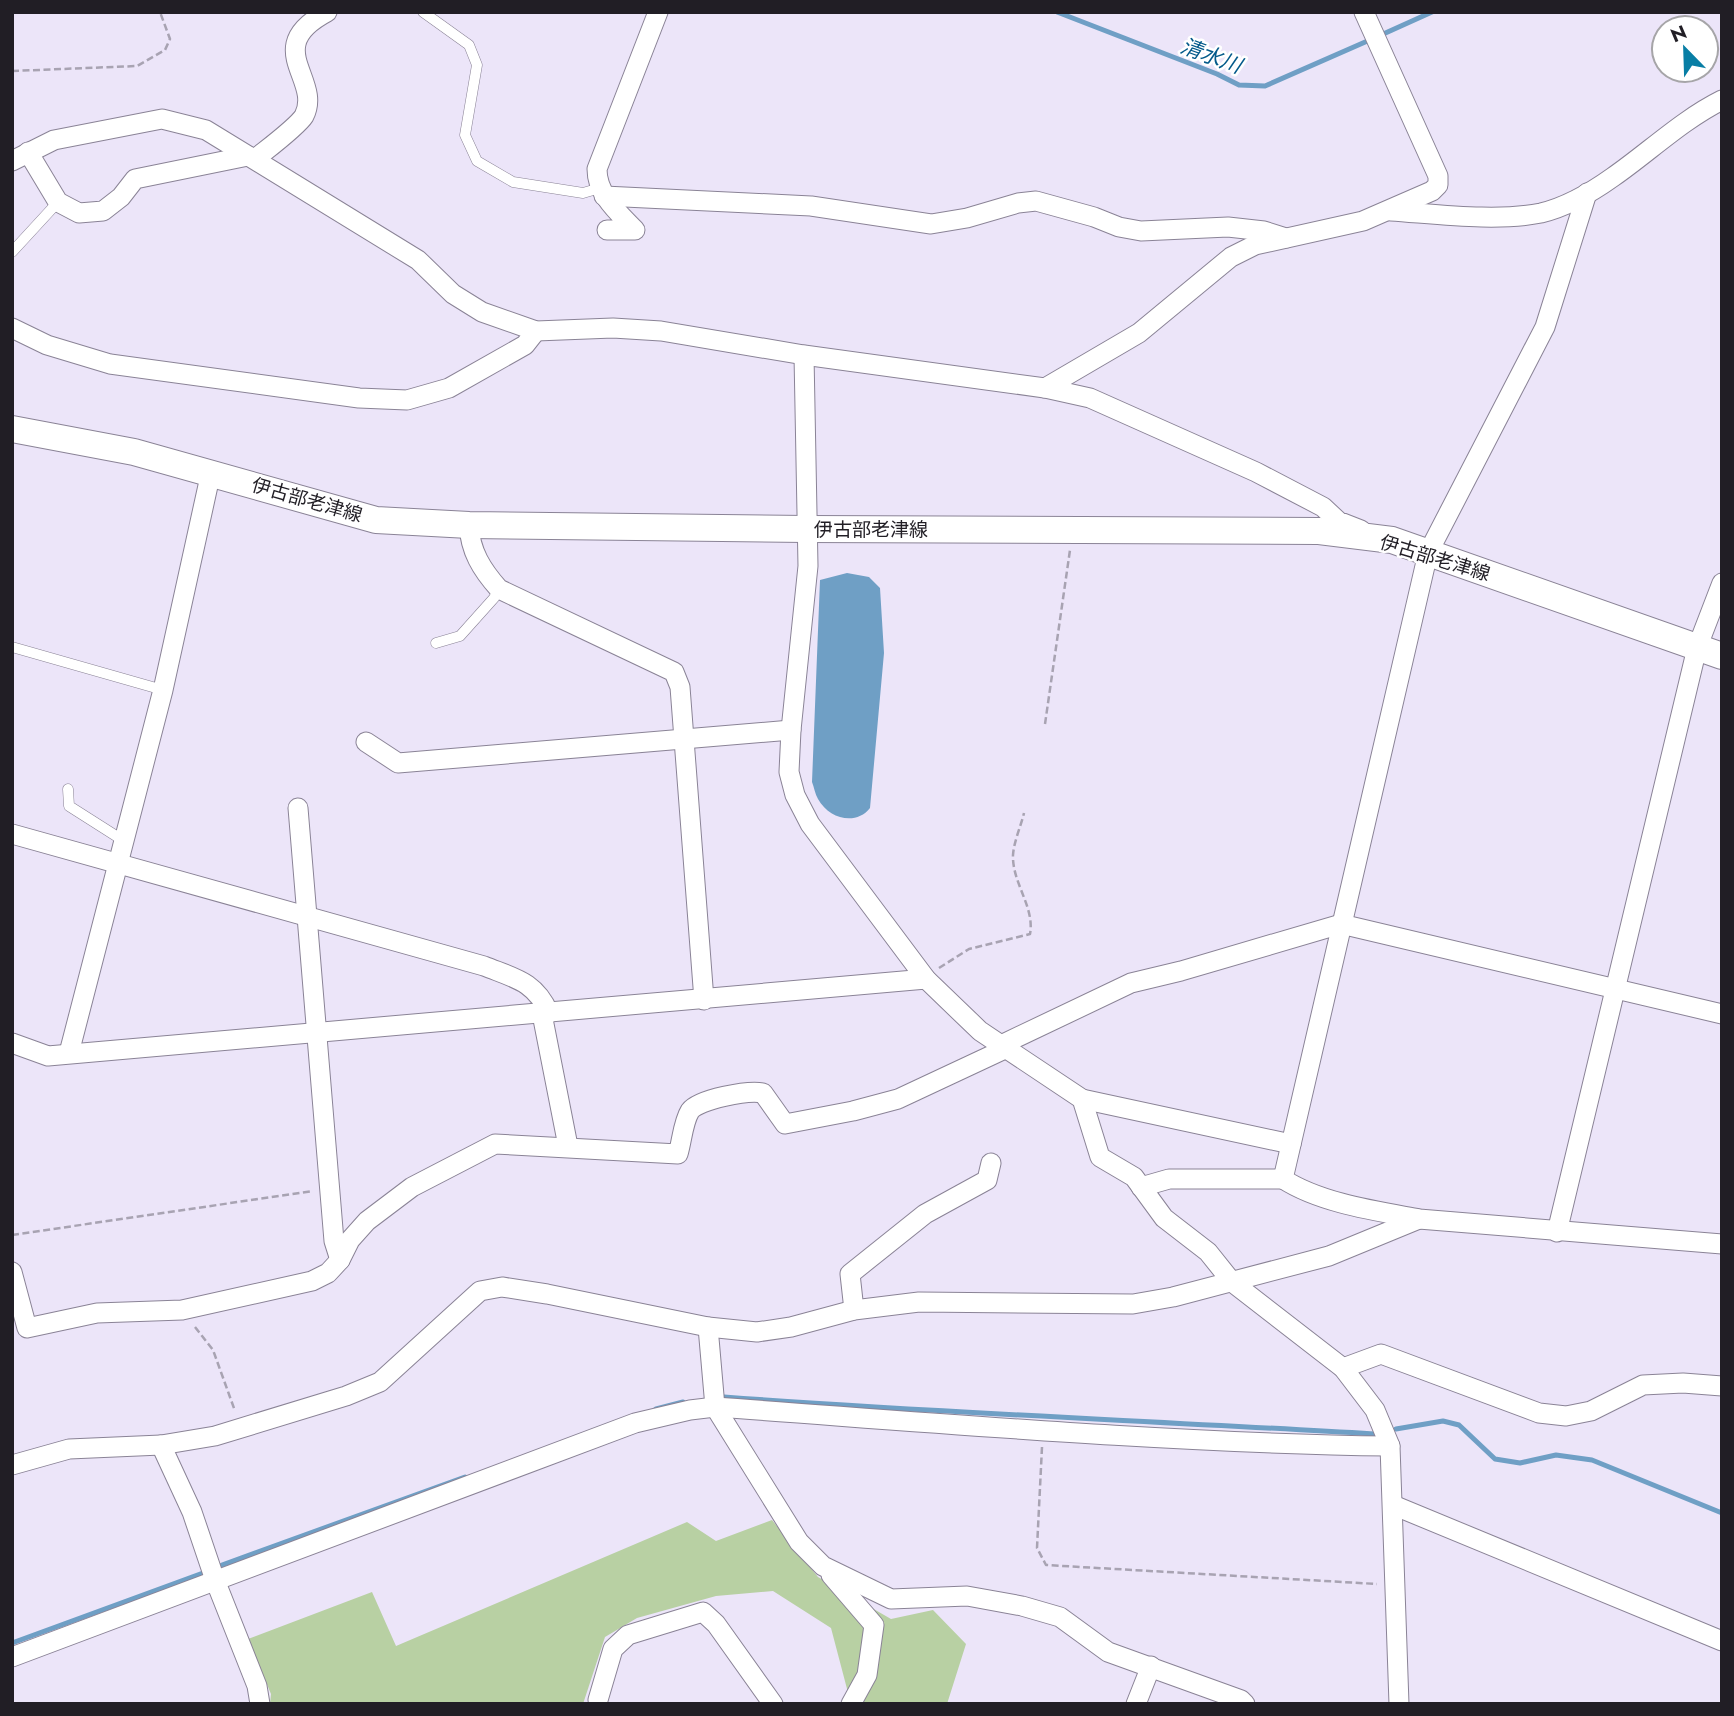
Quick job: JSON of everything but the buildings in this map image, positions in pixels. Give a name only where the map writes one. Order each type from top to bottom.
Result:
[{"type":"main road","name":"伊古部老津線","points":[[12,429],[134,452],[376,520],[469,525],[806,529],[1319,531],[1392,540],[1710,652]]},
{"type":"street","points":[[327,12],[313,20],[298,37],[295,60],[309,100],[303,118],[251,158],[135,179],[121,197],[103,211],[79,213],[58,202],[20,156],[54,140],[162,118],[206,130],[251,158],[418,260],[453,294],[482,312],[536,331],[612,328],[661,331],[804,355],[1045,388],[1090,398],[1256,472],[1323,507],[1338,521],[1392,540]]},
{"type":"street","points":[[607,230],[635,230],[602,192],[597,182],[597,169],[658,12]]},
{"type":"street","points":[[1045,388],[1139,333],[1231,257],[1255,245],[1363,221],[1438,186],[1438,176],[1372,29]]},
{"type":"street","points":[[1387,211],[1488,216],[1541,213],[1573,201],[1612,177],[1653,145],[1722,100]]},
{"type":"street","points":[[602,192],[811,206],[931,224],[1036,201],[1094,217],[1119,228],[1141,231],[1228,227],[1264,231],[1286,238]]},
{"type":"street","points":[[1283,1179],[1429,553],[1545,327],[1587,192]]},
{"type":"street","points":[[13,326],[47,345],[110,365],[359,398],[407,400],[449,388],[525,345],[536,331]]},
{"type":"street","points":[[804,355],[808,566],[790,730],[789,772],[794,796],[810,824],[926,979],[980,1031],[1082,1099],[1291,1144]]},
{"type":"street","points":[[69,1053],[163,690],[211,472]]},
{"type":"street","points":[[469,525],[469,541],[483,572],[499,589],[674,672],[680,687],[704,1000]]},
{"type":"street","points":[[1557,1232],[1615,989],[1710,652],[1722,583]]},
{"type":"street","points":[[366,742],[398,763],[790,730]]},
{"type":"street","points":[[298,808],[334,1241],[340,1259]]},
{"type":"street","points":[[12,834],[484,965],[525,983],[542,997],[568,1146]]},
{"type":"street","points":[[12,1272],[27,1328],[97,1313],[182,1310],[312,1281],[328,1273],[340,1259],[350,1240],[367,1221],[412,1187],[495,1144],[678,1154],[689,1113],[697,1105],[751,1091],[763,1093],[785,1124],[853,1111],[898,1099],[1131,983],[1341,924],[1722,1014]]},
{"type":"street","points":[[12,1043],[48,1056],[926,979]]},
{"type":"street","points":[[1082,1099],[1100,1157],[1134,1177],[1164,1218],[1208,1252],[1232,1282],[1343,1368],[1375,1410],[1390,1446],[1399,1704]]},
{"type":"street","points":[[854,1310],[849,1274],[925,1214],[987,1180],[991,1163]]},
{"type":"street","points":[[1142,1187],[1169,1179],[1283,1179],[1300,1189],[1374,1210],[1419,1219],[1722,1244]]},
{"type":"street","points":[[12,1465],[69,1448],[161,1445],[215,1436],[346,1396],[380,1382],[480,1291],[502,1287],[708,1327],[757,1332],[792,1327],[854,1310],[919,1301],[1133,1304],[1173,1297],[1329,1256],[1419,1219]]},
{"type":"street","points":[[708,1327],[715,1407],[799,1542],[874,1625],[867,1675],[851,1704]]},
{"type":"street","points":[[1343,1368],[1381,1354],[1539,1413],[1566,1416],[1591,1411],[1643,1385],[1684,1383],[1722,1386]]},
{"type":"street","points":[[12,1657],[635,1423],[690,1410],[715,1407],[1043,1430],[1390,1446]]},
{"type":"street","points":[[161,1445],[192,1512],[215,1580],[257,1686],[260,1704]]},
{"type":"street","points":[[1393,1505],[1722,1641]]},
{"type":"street","points":[[823,1566],[891,1599],[967,1597],[1022,1605],[1060,1618],[1108,1652],[1241,1700],[1245,1704]]},
{"type":"street","points":[[599,1703],[613,1649],[628,1635],[703,1612],[716,1624],[773,1704]]},
{"type":"street","points":[[1136,1704],[1151,1666]]},
{"type":"lane","points":[[422,12],[469,45],[477,65],[465,135],[477,161],[513,182],[583,193],[602,192]]},
{"type":"lane","points":[[12,252],[58,202]]},
{"type":"lane","points":[[436,643],[460,636],[499,589]]},
{"type":"lane","points":[[12,647],[163,690]]},
{"type":"lane","points":[[68,789],[69,806],[124,841]]},
{"type":"path","points":[[12,71],[138,66],[165,50],[170,39],[160,12]]},
{"type":"path","points":[[1045,724],[1073,530]]},
{"type":"path","points":[[926,979],[969,949],[1030,934],[1032,921],[1018,885],[1013,855],[1024,813]]},
{"type":"path","points":[[12,1235],[330,1188]]},
{"type":"path","points":[[182,1310],[213,1350],[241,1428]]},
{"type":"path","points":[[1043,1430],[1037,1548],[1046,1565],[1395,1585]]},
{"type":"green space","points":[[772,1520],[818,1577],[891,1619],[933,1610],[966,1644],[947,1704],[851,1704],[831,1628],[773,1591],[716,1596],[637,1618],[605,1637],[583,1704],[270,1704],[271,1694],[248,1639],[372,1592],[396,1646],[687,1522],[716,1541]]},
{"type":"water","points":[[847,573],[869,577],[880,588],[884,653],[870,808],[858,817],[843,818],[823,806],[812,782],[820,580]]},
{"type":"waterway","name":"清水川","points":[[1057,12],[1239,85],[1265,86],[1372,39]]},
{"type":"waterway","name":"清水川","points":[[1381,35],[1432,12]]},
{"type":"waterway","points":[[724,1397],[1374,1434]]},
{"type":"waterway","points":[[656,1409],[683,1402]]},
{"type":"waterway","points":[[1396,1429],[1443,1421],[1459,1425],[1495,1459],[1520,1463],[1556,1455],[1592,1460],[1722,1513]]},
{"type":"waterway","points":[[222,1565],[465,1477]]},
{"type":"waterway","points":[[12,1643],[203,1573]]}]
